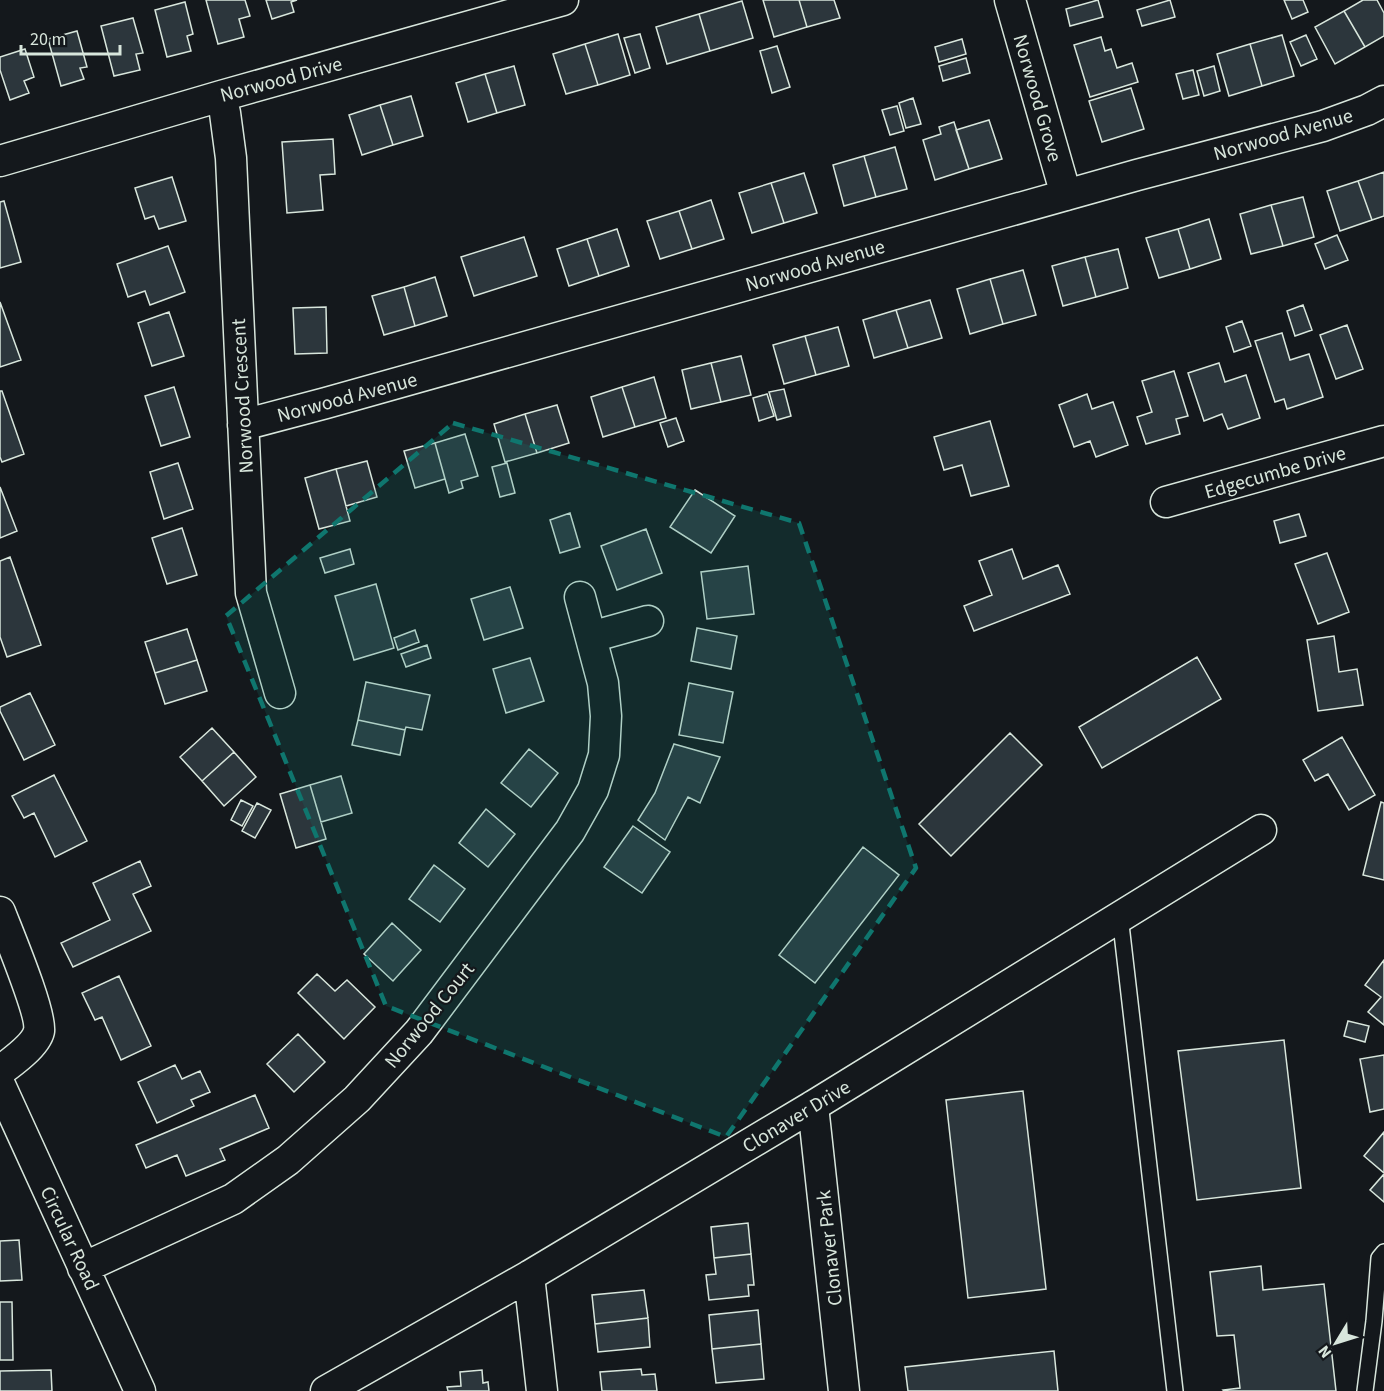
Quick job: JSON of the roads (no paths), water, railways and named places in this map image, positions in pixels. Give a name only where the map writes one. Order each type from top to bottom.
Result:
[{"type":"street","name":"Norwood Drive","points":[[0,161],[563,0]]},
{"type":"street","name":"Norwood Grove","points":[[1010,0],[1066,195]]},
{"type":"street","name":"Norwood Crescent","points":[[221,96],[231,158],[251,593],[280,693]]},
{"type":"street","name":"Norwood Avenue","points":[[243,425],[326,404],[1066,195],[1323,126],[1367,110],[1384,100]]},
{"type":"street","name":"Edgecumbe Drive","points":[[1166,502],[1384,441]]},
{"type":"street","name":"Norwood Court","points":[[83,1268],[233,1199],[288,1160],[357,1099],[419,1032],[570,831],[593,790],[604,755],[606,716],[603,683],[580,597]]},
{"type":"street","points":[[591,638],[648,621]]},
{"type":"street","name":"Clonaver Drive","points":[[326,1391],[529,1276],[813,1106],[1260,830]]},
{"type":"street","points":[[0,912],[37,1012],[39,1032],[30,1046],[0,1071]]},
{"type":"street","name":"Circular Road","points":[[3,1101],[140,1391]]},
{"type":"street","name":"Clonaver Park","points":[[813,1106],[844,1391]]},
{"type":"street","points":[[529,1276],[542,1391]]},
{"type":"lane","points":[[1120,916],[1174,1391]]},
{"type":"lane","points":[[1365,1391],[1379,1258],[1384,1252]]}]
